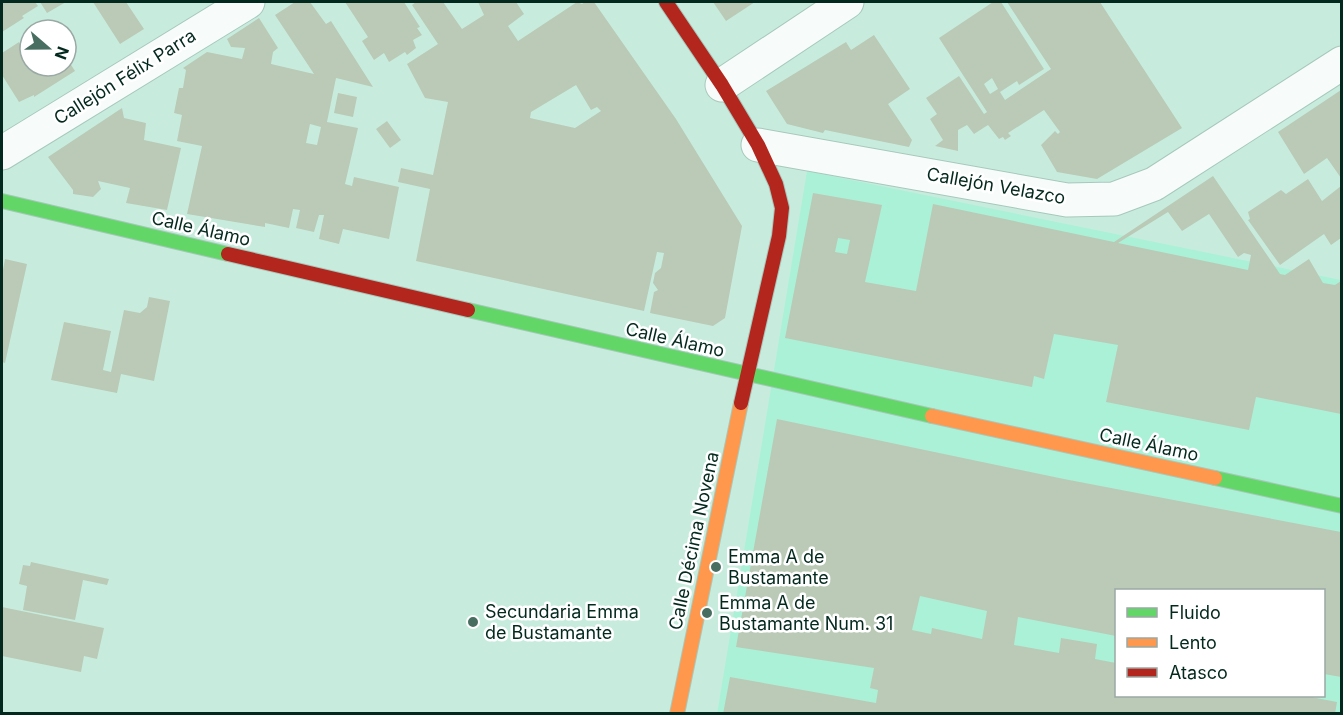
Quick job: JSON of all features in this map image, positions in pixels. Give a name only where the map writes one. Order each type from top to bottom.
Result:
[{"type":"street","name":"Callejón Félix Parra","points":[[2,153],[248,2]]},
{"type":"street","name":"Calle Décima Novena","points":[[666,2],[722,85],[758,145],[776,184],[782,208],[779,236],[747,375],[677,714]]},
{"type":"street","points":[[722,85],[847,2]]},
{"type":"street","name":"Callejón Velazco","points":[[758,145],[1066,200],[1114,198],[1154,184],[1341,63]]},
{"type":"street","name":"Calle Álamo","points":[[5,197],[747,375],[1341,506]]},
{"type":"shaded area","points":[[807,171],[1341,280],[1341,713],[717,714]]},
{"type":"building","points":[[2,2],[35,2],[38,6],[22,16],[24,18],[18,18],[18,22],[2,32]]},
{"type":"building","points":[[40,2],[66,2],[47,13]]},
{"type":"building","points":[[93,2],[126,2],[144,29],[120,44]]},
{"type":"building","points":[[295,2],[310,2],[326,24],[331,21],[373,87],[336,78],[327,122],[358,128],[345,184],[352,186],[354,177],[399,187],[389,239],[343,229],[339,244],[319,239],[324,215],[319,215],[314,232],[296,228],[300,210],[293,209],[289,228],[265,223],[265,227],[187,214],[202,146],[177,141],[182,115],[174,113],[179,88],[183,88],[186,70],[183,68],[207,52],[242,59],[245,48],[231,47],[227,39],[259,18],[278,48],[273,52],[271,64],[314,74],[275,15]],"holes":[[[310,124],[321,127],[317,145],[306,143]]]},
{"type":"building","points":[[345,2],[404,2],[420,27],[417,28],[422,35],[413,40],[416,48],[407,55],[405,52],[389,62],[384,53],[374,60],[362,41],[368,37]]},
{"type":"building","points":[[416,2],[443,2],[462,29],[484,15],[478,2],[516,2],[524,14],[508,26],[518,41],[577,2],[582,4],[594,2],[676,119],[742,226],[725,318],[713,326],[650,313],[654,292],[658,290],[653,283],[655,273],[661,268],[664,253],[657,252],[644,311],[416,261],[430,189],[398,182],[401,168],[433,175],[448,102],[425,98],[407,64],[438,44],[412,5]],"holes":[[[576,85],[591,110],[597,107],[601,111],[575,128],[530,118],[531,112]]]},
{"type":"building","points":[[713,2],[755,2],[726,21]]},
{"type":"building","points":[[993,2],[1001,2],[1044,69],[1019,85],[1017,81],[1000,92],[1005,100],[1051,69],[1007,2],[1100,2],[1182,128],[1097,179],[1057,172],[1041,145],[1055,131],[1058,134],[1060,132],[1044,110],[1008,133],[1011,136],[1005,140],[1003,137],[999,139],[988,125],[974,134],[967,125],[958,130],[958,151],[935,146],[943,140],[930,119],[937,114],[926,98],[959,76],[984,114],[987,112],[939,38]],"holes":[[[992,78],[998,89],[990,94],[984,84]]]},
{"type":"building","points":[[874,35],[910,89],[888,104],[912,140],[909,147],[825,130],[823,133],[787,124],[766,91],[846,42],[851,50]]},
{"type":"building","points":[[18,43],[18,78],[64,78],[34,97],[34,95],[19,102],[2,75],[2,53]]},
{"type":"building","points":[[1341,90],[1341,178],[1327,158],[1304,174],[1278,132]]},
{"type":"building","points":[[338,93],[357,97],[353,117],[334,113]]},
{"type":"building","points":[[122,108],[124,118],[146,123],[144,140],[181,148],[167,210],[126,203],[130,188],[98,181],[101,189],[93,197],[73,194],[73,190],[48,157]]},
{"type":"building","points":[[387,121],[401,140],[390,148],[376,129]]},
{"type":"building","points":[[1213,176],[1280,274],[1285,275],[1309,259],[1323,283],[1335,285],[1341,281],[1341,414],[1256,397],[1249,430],[1106,402],[1118,345],[1054,334],[1044,379],[1034,376],[1032,387],[785,338],[813,193],[882,205],[865,282],[916,291],[933,204],[1114,242]],"holes":[[[1168,212],[1182,231],[1209,214],[1238,257],[1244,253],[1251,255],[1248,270],[1118,243]],[[838,238],[850,240],[847,254],[835,252]]]},
{"type":"building","points":[[1308,179],[1322,201],[1341,186],[1341,238],[1331,245],[1324,234],[1280,265],[1248,220],[1250,219],[1248,212],[1281,190],[1286,194]]},
{"type":"building","points":[[5,259],[27,264],[5,363],[2,362],[2,275]]},
{"type":"building","points":[[149,297],[170,301],[154,381],[121,374],[117,393],[51,380],[64,322],[111,331],[103,370],[111,372],[124,310],[140,313],[147,307]]},
{"type":"building","points":[[777,419],[1064,479],[1341,532],[1341,677],[1325,674],[1325,589],[1115,589],[1115,636],[1018,617],[1014,645],[1059,653],[1061,638],[1097,644],[1095,659],[1115,663],[1115,697],[1311,697],[1337,702],[1335,714],[723,714],[730,677],[876,703],[878,690],[870,688],[874,668],[736,647]],"holes":[[[920,596],[987,611],[982,639],[932,628],[931,634],[912,630]]]},
{"type":"building","points":[[31,562],[109,579],[107,585],[83,580],[75,620],[23,610],[27,586],[19,584],[23,565],[30,566]]},
{"type":"building","points":[[2,607],[104,628],[97,659],[84,656],[81,672],[2,656]]},
{"type":"traffic: fast","points":[[2,201],[228,254]]},
{"type":"traffic: fast","points":[[468,310],[932,416]]},
{"type":"traffic: fast","points":[[1215,478],[1342,506]]},
{"type":"traffic: slow","points":[[677,714],[741,403]]},
{"type":"traffic: slow","points":[[932,416],[1215,478]]},
{"type":"traffic: jam","points":[[666,2],[722,85],[758,145],[776,184],[782,208],[779,236],[741,403]]},
{"type":"traffic: jam","points":[[228,254],[468,310]]},
{"type":"place","name":"Emma A de Bustamante","points":[[716,567]]},
{"type":"place","name":"Emma A de Bustamante Num. 31","points":[[707,613]]},
{"type":"place","name":"Secundaria Emma de Bustamante","points":[[473,622]]}]
